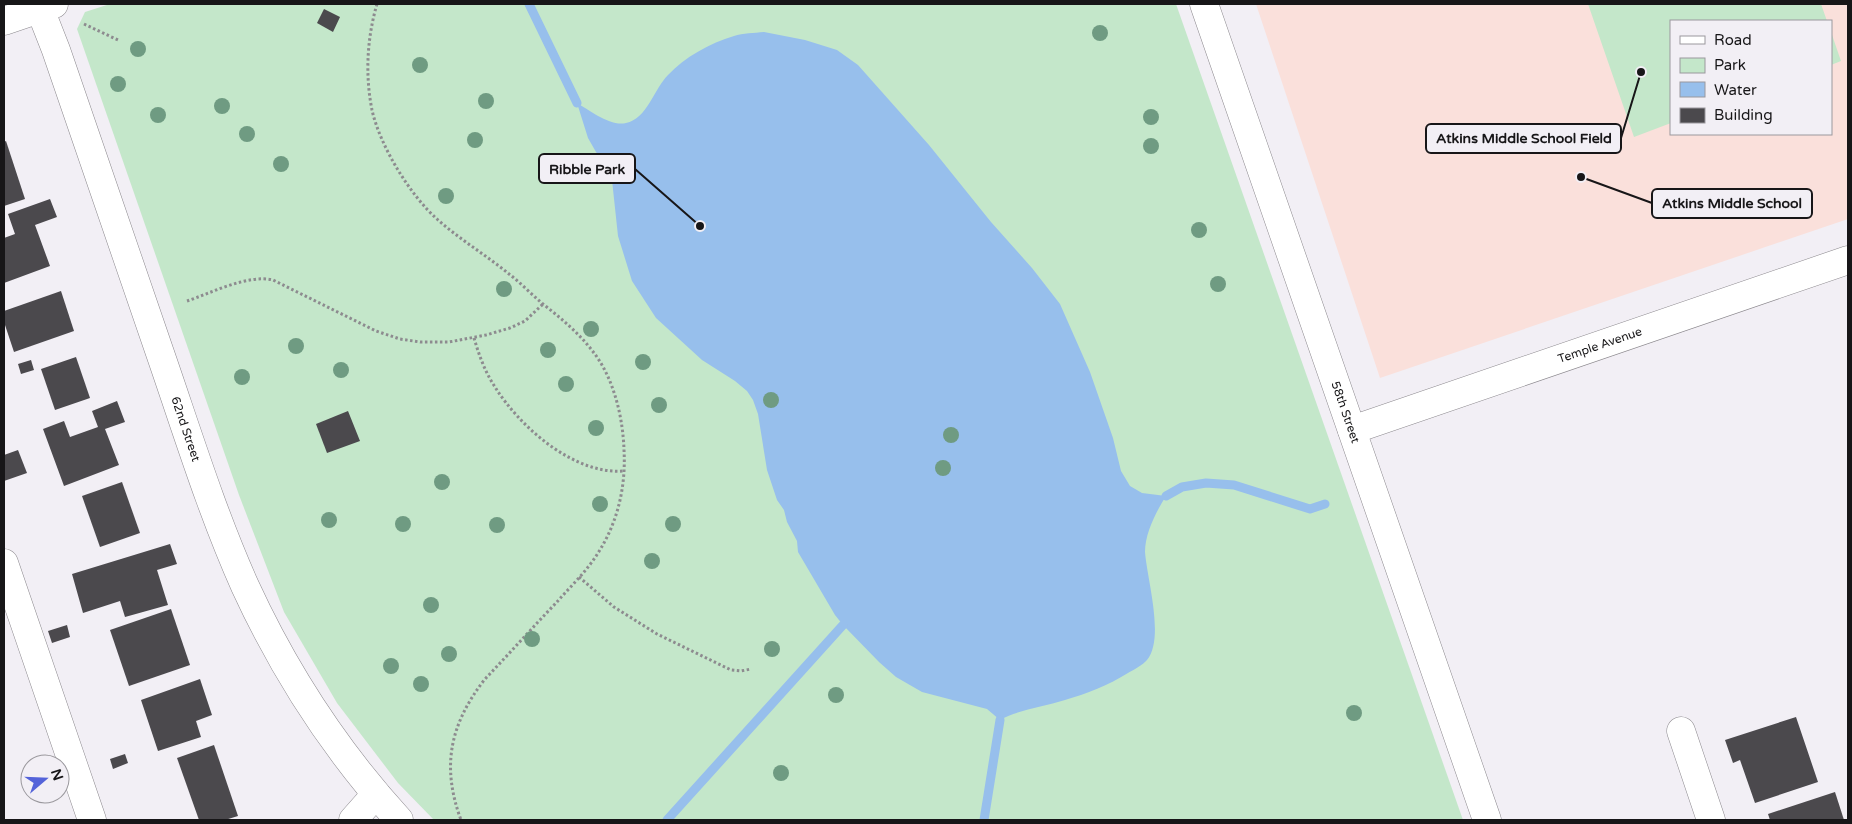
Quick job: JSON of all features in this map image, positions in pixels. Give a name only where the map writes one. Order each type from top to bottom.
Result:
[{"type":"street","name":"58th Street","points":[[1204,4],[1487,820]]},
{"type":"street","points":[[4,21],[44,5]]},
{"type":"street","name":"62nd Street","points":[[44,5],[60,60],[204,484],[245,585],[276,647],[311,708],[352,765],[376,794]]},
{"type":"street","name":"Temple Avenue","points":[[1352,430],[1848,260]]},
{"type":"street","points":[[4,563],[92,820]]},
{"type":"street","points":[[1681,731],[1711,820]]},
{"type":"street","points":[[353,820],[376,794],[399,820]]},
{"type":"path","points":[[377,4],[369,45],[369,88],[373,112],[385,144],[403,178],[420,203],[438,220],[510,275],[580,336],[595,354],[608,376],[624,436],[622,496],[598,554],[485,679],[471,697],[463,714],[451,747],[450,762],[454,799],[461,820]]},
{"type":"path","points":[[84,24],[118,40]]},
{"type":"path","points":[[187,301],[248,280],[273,280],[376,331],[400,339],[420,342],[449,342],[474,338],[510,328],[525,321],[543,304]]},
{"type":"path","points":[[474,338],[481,361],[494,387],[516,415],[539,438],[580,462],[614,472],[624,471]]},
{"type":"path","points":[[579,577],[614,607],[657,634],[731,670],[751,669]]},
{"type":"shaded area","points":[[1256,4],[1848,4],[1848,219],[1380,378]]},
{"type":"green space","points":[[110,4],[1176,4],[1463,820],[434,820],[398,783],[337,703],[284,612],[239,495],[77,29],[85,12]]},
{"type":"green space","points":[[1588,4],[1821,4],[1827,20],[1670,20],[1670,123],[1634,137]]},
{"type":"green space","points":[[1832,35],[1841,61],[1832,65]]},
{"type":"water","points":[[764,32],[805,40],[837,50],[858,65],[929,145],[1060,304],[1090,372],[1113,438],[1121,471],[1130,486],[1142,493],[1166,496],[1152,523],[1145,545],[1154,608],[1155,638],[1147,660],[1121,677],[1081,695],[1024,711],[1000,720],[987,709],[922,692],[896,677],[879,662],[835,615],[798,552],[797,541],[787,522],[784,510],[777,500],[767,470],[758,414],[753,400],[747,391],[702,360],[656,318],[632,281],[618,236],[612,180],[606,165],[588,138],[577,103],[614,123],[626,123],[639,116],[645,110],[668,75],[690,57],[725,39],[741,34]]},
{"type":"building","points":[[324,9],[340,17],[333,32],[317,23]]},
{"type":"building","points":[[6,141],[25,199],[4,206],[4,142]]},
{"type":"building","points":[[50,199],[57,217],[35,225],[50,266],[4,283],[4,238],[15,234],[8,214]]},
{"type":"building","points":[[61,291],[74,331],[14,352],[4,322],[4,311]]},
{"type":"building","points":[[76,357],[90,398],[55,410],[41,369]]},
{"type":"building","points":[[31,360],[34,370],[21,374],[18,364]]},
{"type":"building","points":[[117,401],[125,422],[105,429],[119,465],[64,486],[43,429],[64,421],[70,437],[98,427],[92,411]]},
{"type":"building","points":[[348,411],[360,441],[327,453],[316,424]]},
{"type":"building","points":[[18,450],[27,473],[4,481],[4,455]]},
{"type":"building","points":[[122,482],[140,533],[100,547],[82,496]]},
{"type":"building","points":[[170,544],[177,564],[157,570],[168,605],[125,617],[120,601],[83,613],[72,574]]},
{"type":"building","points":[[171,609],[190,665],[129,686],[110,630]]},
{"type":"building","points":[[67,625],[70,637],[52,643],[48,631]]},
{"type":"building","points":[[200,679],[212,715],[196,721],[201,737],[158,751],[141,700]]},
{"type":"building","points":[[1796,717],[1818,782],[1755,803],[1740,760],[1733,763],[1725,740]]},
{"type":"building","points":[[214,745],[238,816],[225,820],[199,820],[177,758]]},
{"type":"building","points":[[125,754],[128,763],[113,769],[110,759]]},
{"type":"building","points":[[1835,792],[1844,820],[1770,820],[1768,814]]},
{"type":"waterway","points":[[529,4],[577,103]]},
{"type":"waterway","points":[[1166,496],[1182,487],[1206,483],[1234,485],[1310,509],[1325,504]]},
{"type":"waterway","points":[[667,820],[843,625]]},
{"type":"waterway","points":[[984,820],[1000,720]]},
{"type":"place","name":"Atkins Middle School Field","points":[[1641,72]]},
{"type":"place","name":"Atkins Middle School","points":[[1581,177]]},
{"type":"place","name":"Ribble Park","points":[[700,226]]}]
